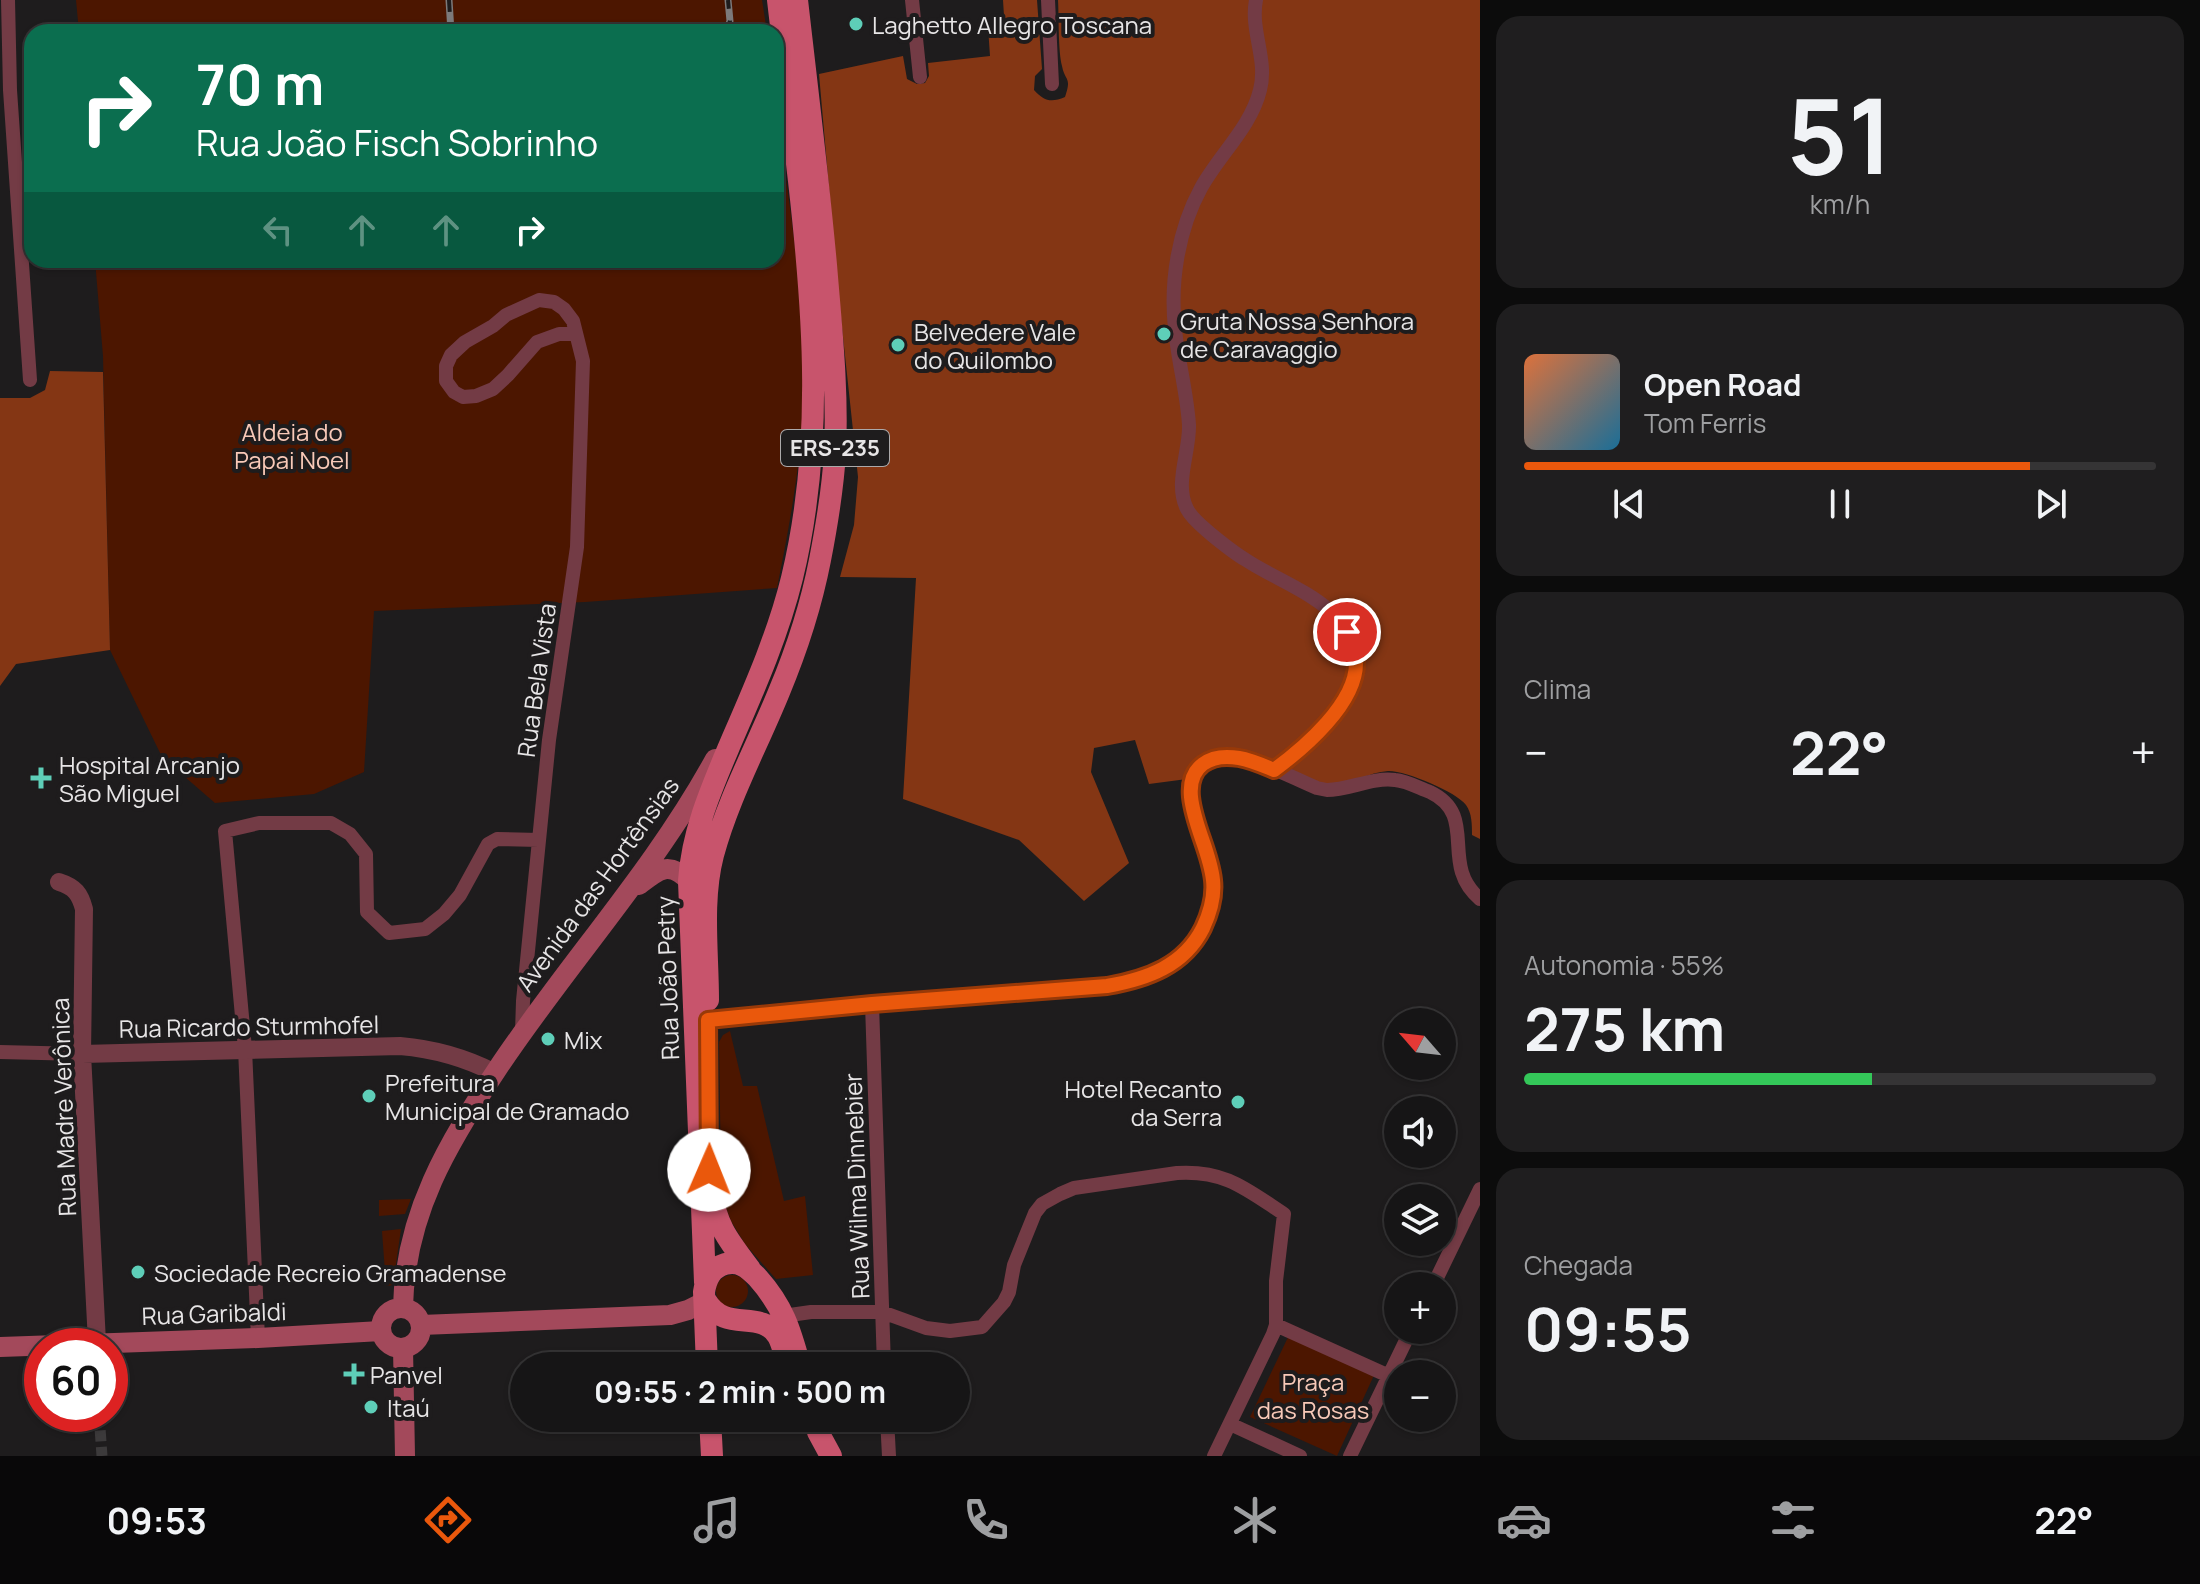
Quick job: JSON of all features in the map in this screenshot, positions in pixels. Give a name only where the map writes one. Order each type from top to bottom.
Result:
[{"type":"main road","name":"Avenida das Hortênsias","points":[[778,0],[781,24]]},
{"type":"main road","name":"ERS-235","points":[[699,878],[799,640],[811,600],[829,512],[835,453],[833,347],[797,0]]},
{"type":"main road","name":"Avenida das Hortênsias","points":[[403,1307],[403,1282],[414,1225],[426,1193],[454,1139],[522,1032],[667,837],[704,779],[756,683],[777,629],[798,552],[810,468],[814,410],[808,262],[784,52]]},
{"type":"main road","name":"Rua João Petry","points":[[756,683],[718,774],[691,857],[699,878],[708,1020],[709,1170],[711,1193],[723,1233],[772,1293],[785,1315],[796,1352]]},
{"type":"main road","points":[[621,900],[661,869],[668,868],[699,878]]},
{"type":"main road","name":"Rua João Petry","points":[[699,878],[707,1352]]},
{"type":"main road","points":[[421,1325],[670,1315],[706,1292],[716,1268],[724,1264],[742,1265],[753,1273],[760,1294],[758,1303],[745,1320]]},
{"type":"main road","points":[[706,1292],[717,1316],[745,1320],[771,1329],[778,1337],[783,1352]]},
{"type":"main road","points":[[403,1307],[415,1313],[421,1325],[421,1333],[411,1346],[396,1348],[383,1339],[381,1322],[394,1309],[403,1307]]},
{"type":"main road","name":"Rua Garibaldi","points":[[128,1341],[381,1331]]},
{"type":"main road","name":"Rua Garibaldi","points":[[0,1347],[24,1346]]},
{"type":"main road","points":[[403,1348],[405,1456]]},
{"type":"main road","points":[[711,1432],[712,1456]]},
{"type":"main road","points":[[810,1432],[821,1456]]},
{"type":"main road","points":[[818,1432],[831,1456]]},
{"type":"street","points":[[8,0],[10,90],[30,380]]},
{"type":"street","points":[[912,0],[920,77]]},
{"type":"street","points":[[1048,0],[1052,84]]},
{"type":"street","points":[[1256,0],[1254,25],[1263,70],[1257,101],[1202,186],[1187,217],[1177,258],[1173,302],[1189,424],[1183,485],[1185,506],[1206,529],[1247,561],[1325,606],[1347,632],[1353,646],[1356,663],[1353,682],[1344,700],[1330,718],[1274,770]]},
{"type":"street","name":"Rua Bela Vista","points":[[522,1032],[549,740],[577,547],[583,361],[573,321],[554,302],[539,300],[506,315],[465,342],[451,355],[446,366],[446,381],[454,392],[463,397],[476,396],[493,389],[537,342],[559,334],[576,334]]},
{"type":"street","points":[[708,1020],[1107,986],[1135,981],[1158,972],[1179,960],[1196,942],[1214,895],[1213,878],[1191,798],[1191,781],[1196,769],[1223,757],[1242,758],[1327,790],[1394,780],[1445,797],[1455,803],[1465,820],[1465,878],[1480,899]]},
{"type":"street","points":[[258,1338],[245,1049],[225,831],[259,823],[331,823],[341,828],[366,854],[367,912],[389,933],[425,929],[444,914],[460,895],[488,844],[497,839],[539,840]]},
{"type":"street","name":"Rua Madre Verônica","points":[[59,882],[78,892],[84,909],[82,1054],[96,1328]]},
{"type":"street","name":"Rua Wilma Dinnebier","points":[[872,1004],[883,1352]]},
{"type":"street","name":"Rua Ricardo Sturmhofel","points":[[0,1052],[82,1054],[400,1046],[429,1048],[463,1058],[495,1073]]},
{"type":"street","points":[[745,1320],[811,1312],[882,1312],[926,1328],[950,1331],[982,1327],[1009,1292],[1018,1252],[1042,1204],[1074,1188],[1193,1172],[1225,1177],[1284,1214],[1276,1281],[1276,1325],[1214,1456]]},
{"type":"street","points":[[1440,1272],[1480,1189]]},
{"type":"street","points":[[1276,1325],[1384,1374]]},
{"type":"street","points":[[1350,1456],[1384,1386]]},
{"type":"street","points":[[1230,1424],[1300,1456]]},
{"type":"street","points":[[888,1432],[889,1456]]},
{"type":"green space","points":[[76,0],[762,0],[766,24],[78,24]]},
{"type":"green space","name":"Aldeia do Papai Noel","points":[[784,165],[798,274],[804,376],[799,456],[777,588],[585,602],[374,611],[364,772],[314,794],[215,803],[162,757],[110,650],[103,356],[96,268],[784,268]]},
{"type":"green space","points":[[730,1031],[743,1086],[757,1086],[784,1201],[805,1196],[813,1275],[776,1279],[745,1244],[723,1200],[719,1042]]},
{"type":"green space","points":[[411,1199],[405,1214],[379,1216],[379,1200]]},
{"type":"green space","points":[[401,1229],[393,1285],[386,1286],[382,1231]]},
{"type":"green space","points":[[732,1275],[743,1280],[748,1291],[743,1302],[732,1307],[721,1302],[716,1291],[721,1280]]},
{"type":"green space","name":"Praça das Rosas","points":[[1290,1333],[1375,1373],[1337,1456],[1250,1417]]},
{"type":"shaded area","points":[[1003,0],[1037,0],[1042,69],[1035,76],[1034,90],[1045,99],[1056,100],[1065,97],[1068,86],[1059,43],[1058,0],[1480,0],[1480,839],[1472,835],[1469,812],[1461,800],[1442,788],[1406,774],[1380,772],[1343,784],[1328,785],[1296,776],[1241,753],[1187,779],[1149,784],[1135,740],[1094,748],[1091,772],[1129,863],[1084,901],[1019,840],[903,799],[916,578],[840,577],[854,525],[858,477],[819,74],[903,56],[907,79],[917,84],[925,83],[929,76],[928,63],[990,56],[988,27],[996,26],[996,16],[1004,16]]},
{"type":"shaded area","points":[[50,371],[103,372],[110,650],[16,664],[0,686],[0,398],[30,398],[45,390]]},
{"type":"tunnel","points":[[100,1432],[102,1456]]},
{"type":"railway","points":[[449,0],[450,24]]},
{"type":"railway","points":[[728,0],[729,24]]},
{"type":"place","name":"Laghetto Allegro Toscana","points":[[856,24]]},
{"type":"place","name":"Gruta Nossa Senhora de Caravaggio","points":[[1164,334]]},
{"type":"place","name":"Belvedere Vale do Quilombo","points":[[898,345]]},
{"type":"place","name":"Hospital Arcanjo São Miguel","points":[[41,778]]},
{"type":"place","name":"Mix","points":[[548,1039]]},
{"type":"place","name":"Prefeitura Municipal de Gramado","points":[[369,1096]]},
{"type":"place","name":"Hotel Recanto da Serra","points":[[1238,1102]]},
{"type":"place","name":"Sociedade Recreio Gramadense","points":[[138,1272]]},
{"type":"place","name":"Panvel","points":[[354,1374]]},
{"type":"place","name":"Itaú","points":[[371,1407]]},
{"type":"route","points":[[709,1170],[708,1020],[1107,986],[1135,981],[1179,960],[1196,942],[1214,895],[1213,878],[1191,798],[1191,781],[1196,769],[1223,757],[1242,758],[1274,770],[1286,761],[1330,718],[1353,682],[1356,663],[1347,632]]}]
